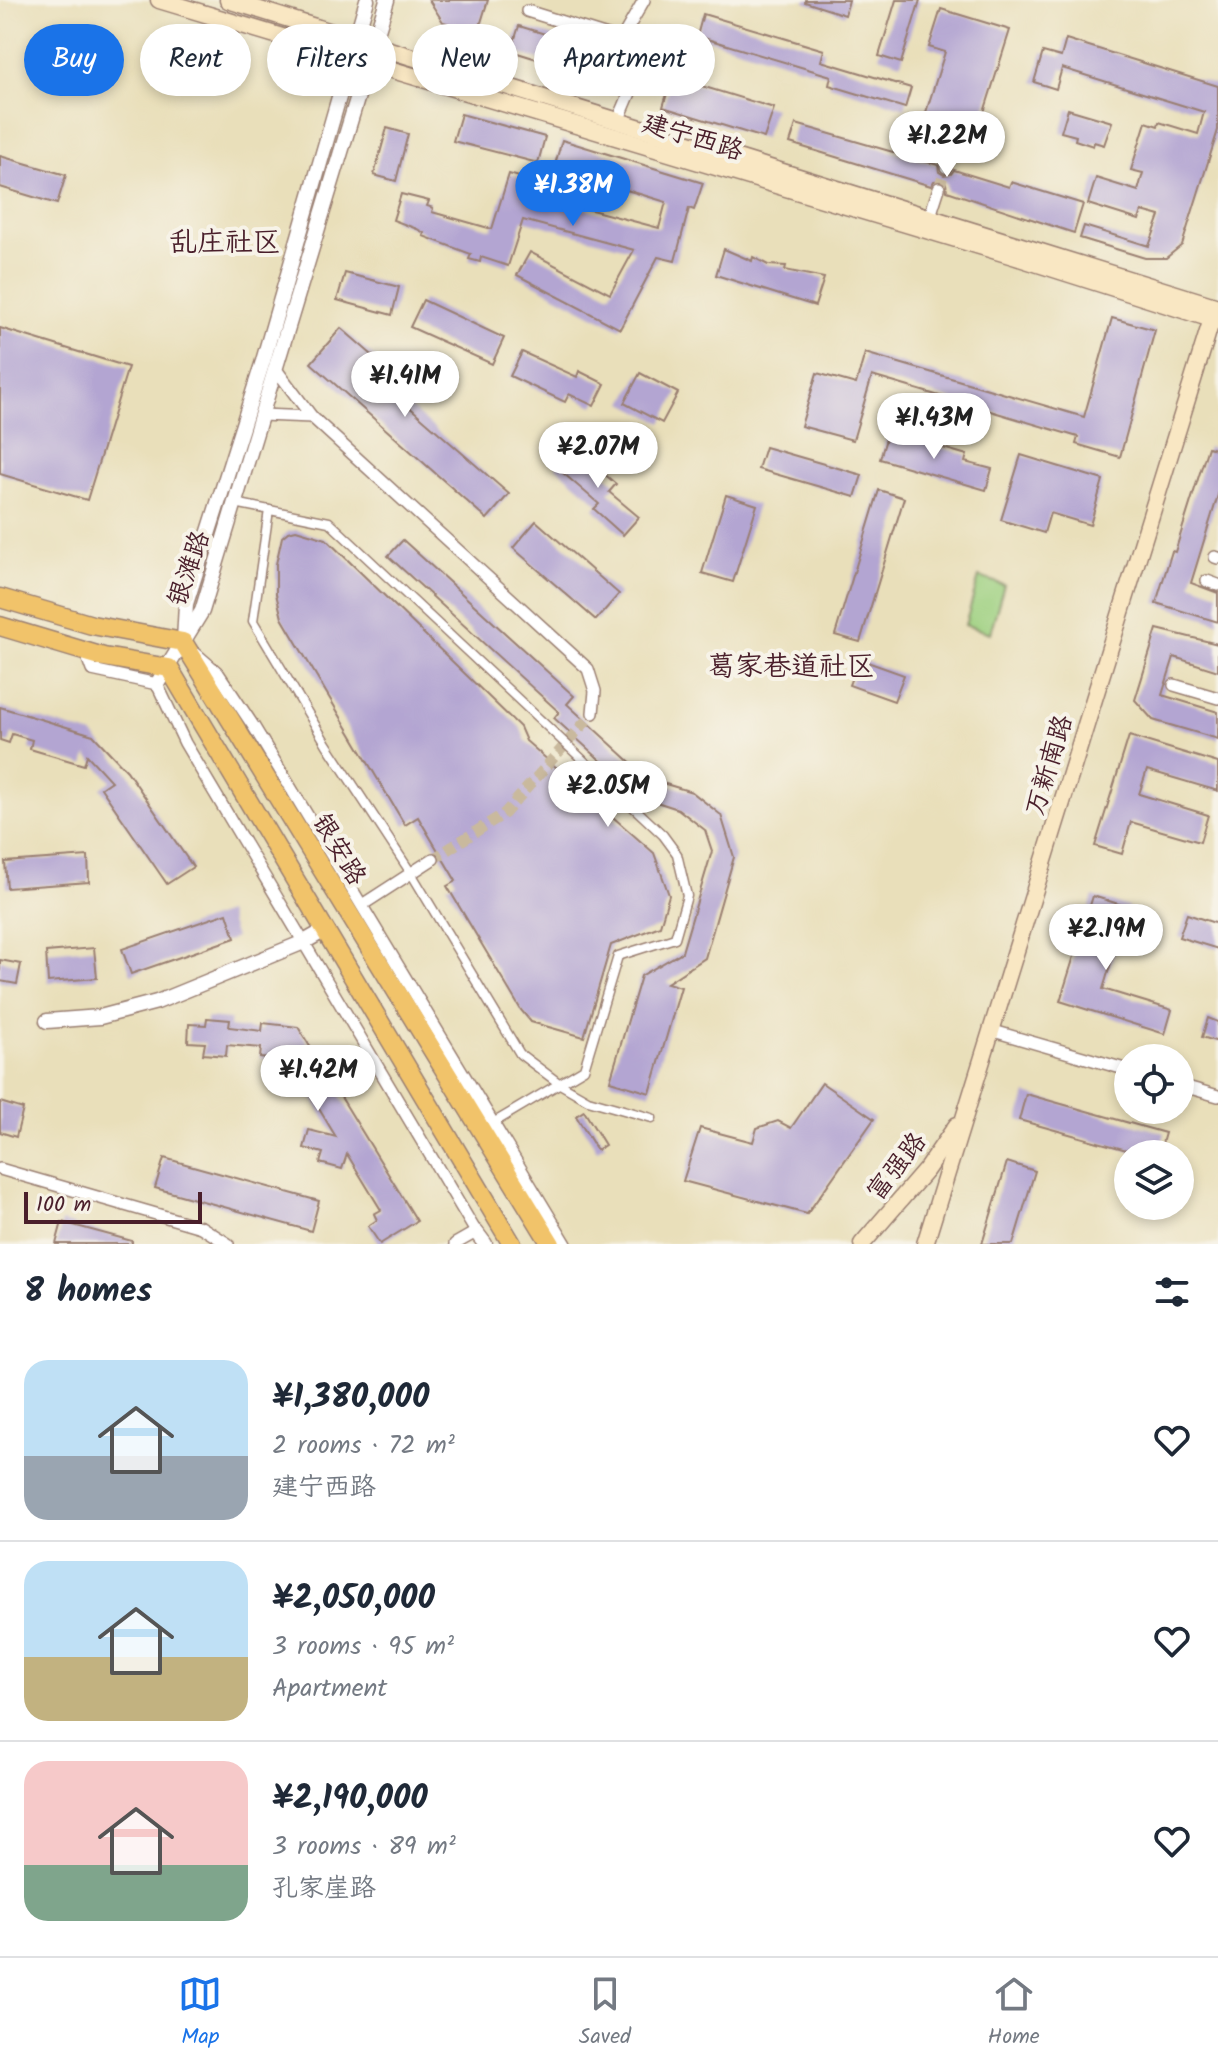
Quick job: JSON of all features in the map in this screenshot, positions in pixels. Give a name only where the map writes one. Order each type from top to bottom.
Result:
[{"type":"main road","name":"建宁西路","points":[[159,0],[267,33]]},
{"type":"main road","name":"建宁西路","points":[[228,0],[308,24]]},
{"type":"main road","name":"建宁西路","points":[[396,52],[930,216],[1217,310]]},
{"type":"main road","name":"建宁西路","points":[[396,72],[1013,256],[1217,310]]},
{"type":"main road","name":"万新南路","points":[[925,1244],[1217,310]]},
{"type":"main road","points":[[0,598],[92,625],[183,642]]},
{"type":"main road","points":[[0,626],[104,657],[169,668]]},
{"type":"main road","name":"银安路","points":[[183,642],[551,1244]]},
{"type":"main road","name":"银安路","points":[[169,668],[512,1244]]},
{"type":"main road","name":"富强路","points":[[862,1244],[926,1170],[965,1114]]},
{"type":"street","name":"银滩路","points":[[359,24],[367,0]]},
{"type":"street","name":"银滩路","points":[[380,24],[387,0]]},
{"type":"street","points":[[630,24],[644,0]]},
{"type":"street","points":[[527,11],[569,24]]},
{"type":"street","name":"银滩路","points":[[183,642],[186,604],[263,361],[338,96]]},
{"type":"street","name":"银滩路","points":[[183,642],[202,611],[357,96]]},
{"type":"street","points":[[618,121],[629,96]]},
{"type":"street","points":[[930,216],[939,188]]},
{"type":"street","points":[[275,368],[312,417],[588,669],[595,691],[593,713]]},
{"type":"street","points":[[261,415],[312,417]]},
{"type":"street","points":[[235,503],[329,522],[663,835],[677,854],[687,896],[675,938],[618,956],[584,1069],[493,1123]]},
{"type":"street","points":[[269,510],[253,621],[520,1054],[560,1084],[588,1100],[652,1118]]},
{"type":"street","points":[[157,684],[183,642],[218,673],[566,1244]]},
{"type":"street","points":[[85,651],[92,670],[157,684]]},
{"type":"street","points":[[157,684],[185,743],[480,1238],[455,1244]]},
{"type":"street","points":[[1174,685],[1218,698]]},
{"type":"street","points":[[362,905],[433,859]]},
{"type":"street","points":[[47,1021],[100,1017],[157,1002],[304,942],[325,930]]},
{"type":"street","points":[[990,1030],[1114,1066]]},
{"type":"street","points":[[1194,1089],[1218,1096]]},
{"type":"street","points":[[0,1169],[201,1227],[228,1244]]},
{"type":"green space","points":[[979,577],[1004,585],[990,633],[965,625]]},
{"type":"building","points":[[429,0],[488,0],[480,24],[443,22]]},
{"type":"building","points":[[805,0],[849,0],[845,15]]},
{"type":"building","points":[[896,0],[920,0],[901,63],[879,56]]},
{"type":"building","points":[[941,9],[1010,30],[975,141],[922,125],[945,52],[929,47]]},
{"type":"building","points":[[703,14],[824,50],[821,61],[911,88],[905,108],[829,85],[831,76],[715,41],[715,24],[700,24]]},
{"type":"building","points":[[519,26],[534,31],[534,58],[518,53]]},
{"type":"building","points":[[1066,39],[1218,86],[1218,130],[1182,245],[1166,258],[1145,258],[1080,238],[1084,226],[1149,246],[1160,216],[1142,211],[1139,220],[1088,204],[1096,178],[1138,191],[1143,173],[1131,170],[1146,122],[1158,126],[1159,122],[1198,134],[1204,112],[1062,68],[1056,89],[1034,82],[1043,52],[1061,57]]},
{"type":"building","points":[[715,90],[774,108],[764,138],[663,107],[666,96],[715,96]]},
{"type":"building","points":[[1068,109],[1112,122],[1104,145],[1094,142],[1093,146],[1061,132]]},
{"type":"building","points":[[461,114],[545,137],[538,163],[453,141]]},
{"type":"building","points":[[796,124],[938,165],[939,172],[944,175],[954,170],[1009,187],[1011,182],[1083,204],[1074,233],[947,191],[946,183],[941,180],[934,181],[931,186],[790,143]]},
{"type":"building","points":[[387,128],[408,134],[396,181],[374,175]]},
{"type":"building","points":[[562,140],[703,183],[694,210],[689,208],[675,261],[658,257],[620,329],[517,275],[530,252],[610,294],[634,250],[523,220],[508,266],[481,257],[480,262],[469,259],[471,254],[423,236],[424,233],[417,229],[393,220],[401,194],[429,201],[427,206],[433,208],[432,212],[492,229],[509,174],[533,181],[531,194],[659,228],[666,202],[554,168]]},
{"type":"building","points":[[0,156],[66,175],[57,204],[0,187]]},
{"type":"building","points":[[724,249],[752,261],[753,257],[768,265],[786,266],[785,270],[824,278],[815,306],[716,275]]},
{"type":"building","points":[[345,273],[399,287],[392,315],[337,300]]},
{"type":"building","points":[[423,300],[504,338],[492,364],[410,327]]},
{"type":"building","points":[[1112,318],[1155,330],[1120,457],[1076,444],[1078,437],[872,376],[853,440],[801,426],[817,373],[856,384],[865,353],[1084,417]]},
{"type":"building","points":[[0,328],[128,367],[87,500],[0,474]]},
{"type":"building","points":[[341,328],[417,394],[407,405],[509,494],[487,519],[311,363]]},
{"type":"building","points":[[522,352],[577,377],[579,371],[605,384],[594,406],[569,394],[565,402],[510,376]]},
{"type":"building","points":[[640,373],[678,393],[662,423],[624,403]]},
{"type":"building","points":[[888,432],[967,455],[965,462],[992,469],[986,490],[880,459]]},
{"type":"building","points":[[573,447],[616,484],[609,492],[639,517],[623,535],[594,509],[599,504],[556,467]]},
{"type":"building","points":[[765,447],[862,475],[855,497],[758,469]]},
{"type":"building","points":[[1208,447],[1218,450],[1218,495],[1191,583],[1218,593],[1218,622],[1156,603]]},
{"type":"building","points":[[1021,455],[1103,480],[1090,525],[1050,513],[1044,533],[1001,520]]},
{"type":"building","points":[[879,490],[904,498],[860,642],[835,635]]},
{"type":"building","points":[[726,495],[757,505],[733,582],[702,573]]},
{"type":"building","points":[[536,521],[619,594],[596,620],[513,548]]},
{"type":"building","points":[[296,530],[326,539],[520,727],[526,741],[654,853],[669,895],[660,926],[611,945],[584,1037],[531,1022],[521,1010],[447,886],[456,881],[418,817],[405,825],[282,618],[276,594],[276,564],[282,537]]},
{"type":"building","points":[[403,540],[574,696],[567,704],[649,779],[692,792],[721,815],[734,857],[705,958],[667,983],[681,987],[650,1093],[610,1081],[641,976],[682,952],[712,851],[705,830],[678,809],[641,797],[554,718],[559,712],[388,556]]},
{"type":"building","points":[[1157,629],[1218,644],[1218,671],[1174,657],[1162,695],[1218,712],[1218,739],[1153,720],[1135,700]]},
{"type":"building","points":[[859,659],[904,675],[894,701],[849,685]]},
{"type":"building","points":[[0,707],[93,735],[127,771],[193,867],[167,884],[101,788],[111,781],[87,755],[84,765],[30,749],[32,740],[12,734],[9,743],[0,740]]},
{"type":"building","points":[[1129,736],[1218,763],[1218,791],[1147,770],[1139,794],[1208,815],[1200,842],[1131,822],[1122,854],[1095,846]]},
{"type":"building","points":[[88,856],[89,882],[7,888],[5,862]]},
{"type":"building","points":[[1093,896],[1128,907],[1103,989],[1172,1010],[1165,1034],[1060,1001]]},
{"type":"building","points":[[227,913],[235,938],[131,974],[122,949]]},
{"type":"building","points":[[1187,914],[1218,924],[1218,949],[1179,937]]},
{"type":"building","points":[[94,948],[97,978],[48,982],[46,952]]},
{"type":"building","points":[[0,960],[21,964],[17,984],[0,981]]},
{"type":"building","points":[[207,1018],[230,1020],[229,1027],[262,1031],[263,1023],[298,1027],[417,1221],[380,1244],[368,1226],[377,1220],[374,1214],[381,1210],[347,1154],[342,1169],[320,1163],[323,1153],[304,1148],[309,1130],[336,1137],[290,1061],[260,1058],[261,1048],[227,1045],[226,1056],[203,1054],[205,1043],[188,1042],[189,1024],[206,1025]]},
{"type":"building","points":[[1208,1018],[1218,1022],[1218,1042],[1202,1037]]},
{"type":"building","points":[[822,1083],[874,1119],[807,1214],[683,1181],[700,1128],[753,1142],[757,1128],[778,1121],[791,1128]]},
{"type":"building","points":[[1026,1094],[1114,1119],[1114,1124],[1133,1124],[1165,1133],[1163,1140],[1114,1140],[1114,1146],[1019,1120]]},
{"type":"building","points":[[0,1102],[23,1109],[16,1137],[0,1132]]},
{"type":"building","points":[[584,1111],[605,1145],[597,1150],[576,1116]]},
{"type":"building","points":[[164,1158],[319,1201],[311,1231],[155,1188]]},
{"type":"building","points":[[1007,1162],[1035,1171],[1013,1244],[982,1244]]},
{"type":"building","points":[[62,1222],[132,1241],[132,1244],[56,1244]]},
{"type":"tunnel","points":[[939,188],[946,167]]},
{"type":"tunnel","points":[[433,859],[505,813],[593,713]]},
{"type":"district","name":"乱庄社区","points":[[225,241]]},
{"type":"district","name":"葛家巷道社区","points":[[791,665]]}]
